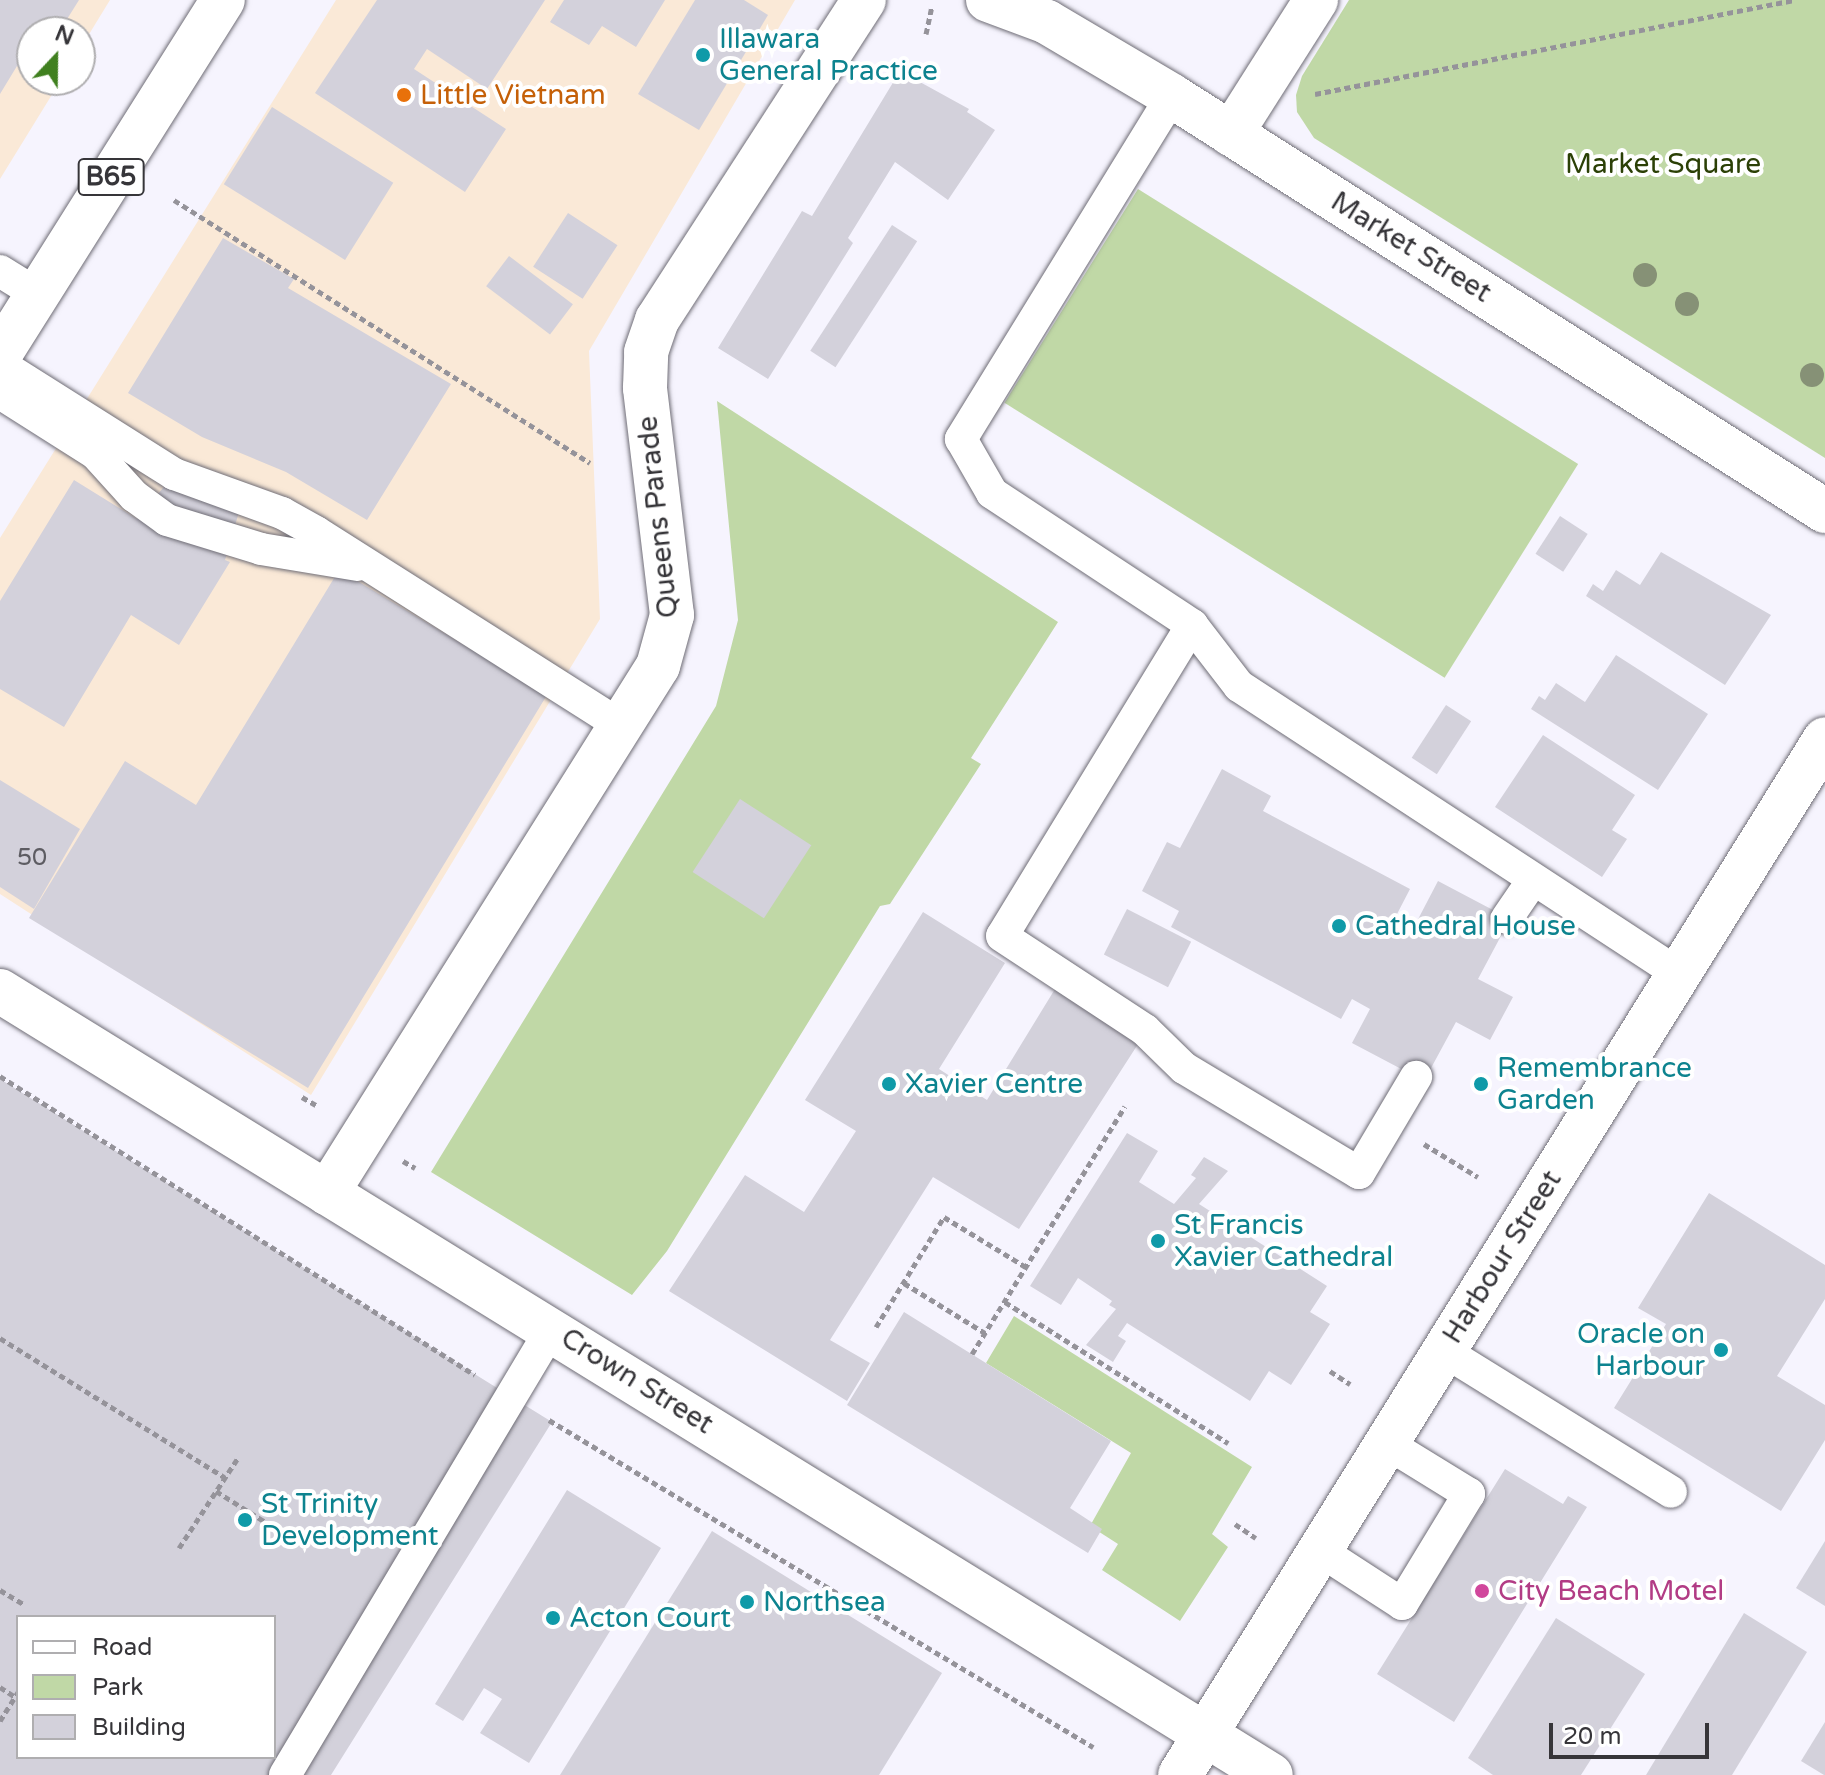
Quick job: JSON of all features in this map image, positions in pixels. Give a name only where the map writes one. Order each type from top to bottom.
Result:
[{"type":"street","name":"B65","points":[[0,354],[223,0]]},
{"type":"street","name":"Queens Parade","points":[[327,1193],[658,666],[672,615],[645,388],[646,352],[657,320],[864,0]]},
{"type":"street","name":"Market Street","points":[[988,0],[1047,22],[1172,96],[1825,511]]},
{"type":"street","points":[[1231,134],[1316,0]]},
{"type":"street","name":"Harbour Street","points":[[1180,1775],[1825,739]]},
{"type":"street","name":"Crown Street","points":[[0,991],[552,1328],[1271,1775]]},
{"type":"lane","points":[[1172,96],[961,439],[992,493],[1192,625],[1239,686],[1679,974]]},
{"type":"lane","points":[[0,271],[37,294]]},
{"type":"lane","points":[[0,364],[174,474],[282,513],[394,580],[620,725]]},
{"type":"lane","points":[[0,393],[96,454],[134,496],[167,520],[261,549],[348,561],[394,580]]},
{"type":"lane","points":[[1192,625],[1002,936],[1145,1030],[1184,1068],[1359,1173],[1416,1077]]},
{"type":"lane","points":[[1507,918],[1533,880]]},
{"type":"lane","points":[[285,1775],[552,1328]]},
{"type":"lane","points":[[1444,1351],[1671,1492]]},
{"type":"lane","points":[[1319,1550],[1402,1604],[1469,1494],[1386,1443]]},
{"type":"path","points":[[1310,95],[1788,1]]},
{"type":"path","points":[[926,34],[932,6]]},
{"type":"path","points":[[174,200],[590,463]]},
{"type":"path","points":[[302,1097],[316,1105]]},
{"type":"path","points":[[972,1354],[1125,1106]]},
{"type":"path","points":[[1450,1160],[1478,1177]]},
{"type":"path","points":[[876,1327],[944,1217],[1026,1267]]},
{"type":"path","points":[[904,1283],[985,1333]]},
{"type":"path","points":[[1005,1302],[1228,1443]]},
{"type":"path","points":[[0,1338],[224,1477]]},
{"type":"path","points":[[1330,1371],[1350,1384]]},
{"type":"path","points":[[179,1548],[238,1458]]},
{"type":"path","points":[[216,1491],[267,1523]]},
{"type":"path","points":[[1235,1524],[1256,1538]]},
{"type":"path","points":[[0,1590],[23,1604]]},
{"type":"path","points":[[0,1721],[16,1697]]},
{"type":"shaded area","points":[[0,0],[110,0],[96,23],[96,16],[16,16],[16,96],[51,96],[0,179]]},
{"type":"shaded area","points":[[336,0],[795,0],[589,351],[600,619],[311,1095],[0,894],[0,538]]},
{"type":"green space","name":"Market Square","points":[[1349,0],[1825,0],[1825,458],[1314,138],[1297,112],[1296,95],[1302,76]]},
{"type":"green space","points":[[1138,189],[1578,464],[1445,678],[1004,403]]},
{"type":"green space","points":[[717,401],[1058,622],[971,758],[981,764],[890,904],[880,906],[667,1251],[632,1295],[431,1172],[716,706],[738,620]]},
{"type":"green space","points":[[1014,1316],[1252,1467],[1212,1534],[1228,1547],[1180,1621],[1102,1570],[1118,1544],[1090,1526],[1131,1453],[986,1363]]},
{"type":"building","points":[[0,0],[79,0],[69,16],[16,16],[16,68],[0,94]]},
{"type":"building","points":[[377,0],[545,0],[487,89],[427,49],[414,69],[506,129],[465,192],[315,93]]},
{"type":"building","points":[[564,0],[665,0],[636,47],[602,26],[589,45],[550,22]]},
{"type":"building","name":"Illawara General Practice","points":[[695,0],[744,0],[768,15],[699,130],[638,94]]},
{"type":"building","points":[[900,71],[969,109],[967,112],[995,130],[948,200],[895,162],[848,238],[853,243],[768,379],[718,348],[802,211],[812,216]]},
{"type":"building","points":[[272,107],[393,183],[345,260],[224,184]]},
{"type":"building","points":[[568,213],[617,245],[583,299],[533,267]]},
{"type":"building","points":[[892,225],[917,241],[835,367],[810,351]]},
{"type":"building","points":[[223,238],[294,279],[288,288],[451,384],[367,520],[286,472],[202,437],[128,393]]},
{"type":"building","points":[[509,256],[573,304],[550,334],[486,286]]},
{"type":"building","points":[[74,480],[137,519],[168,482],[241,505],[225,560],[230,562],[179,645],[131,615],[64,727],[0,689],[0,601]]},
{"type":"building","points":[[1560,516],[1588,534],[1563,572],[1535,554]]},
{"type":"building","points":[[1661,552],[1771,615],[1725,685],[1586,596],[1593,584],[1603,591],[1616,570],[1640,585]]},
{"type":"building","points":[[339,570],[547,695],[308,1088],[29,918],[125,761],[196,805]]},
{"type":"building","points":[[1616,655],[1708,714],[1658,790],[1531,709],[1539,696],[1545,700],[1556,683],[1585,702]]},
{"type":"building","points":[[1446,705],[1471,721],[1437,774],[1412,758]]},
{"type":"building","points":[[1543,735],[1635,795],[1612,830],[1627,839],[1602,877],[1495,807]]},
{"type":"building","name":"Cathedral House","points":[[1222,769],[1271,796],[1263,811],[1410,889],[1396,916],[1415,925],[1438,881],[1510,919],[1478,979],[1513,997],[1490,1040],[1456,1022],[1424,1081],[1352,1043],[1370,1009],[1352,999],[1341,1019],[1171,927],[1179,911],[1142,891],[1167,842],[1180,848]]},
{"type":"building","points":[[0,780],[80,829],[34,909],[0,887]]},
{"type":"building","points":[[740,799],[811,845],[764,918],[693,872]]},
{"type":"building","points":[[1127,909],[1191,942],[1168,987],[1104,954]]},
{"type":"building","points":[[923,912],[1005,963],[939,1069],[987,1100],[1055,989],[1140,1041],[1019,1229],[933,1177],[830,1340],[870,1363],[847,1401],[669,1291],[745,1175],[804,1212],[856,1131],[805,1100]]},
{"type":"building","name":"St Trinity Development","points":[[0,1079],[552,1422],[331,1775],[0,1775]]},
{"type":"building","name":"St Francis Xavier Cathedral","points":[[1127,1133],[1158,1151],[1139,1182],[1174,1204],[1196,1178],[1191,1175],[1204,1157],[1228,1171],[1199,1204],[1327,1286],[1310,1312],[1330,1324],[1291,1385],[1269,1371],[1250,1401],[1127,1323],[1118,1336],[1126,1341],[1113,1362],[1086,1345],[1116,1309],[1109,1305],[1112,1301],[1078,1278],[1061,1305],[1030,1286]]},
{"type":"building","name":"Oracle on Harbour","points":[[1709,1193],[1825,1265],[1825,1299],[1777,1376],[1825,1405],[1825,1440],[1781,1511],[1614,1408],[1666,1324],[1638,1308]]},
{"type":"building","points":[[904,1312],[1111,1441],[1070,1508],[1102,1529],[1088,1553],[847,1405]]},
{"type":"building","name":"City Beach Motel","points":[[1505,1469],[1563,1504],[1568,1496],[1587,1507],[1454,1722],[1377,1674]]},
{"type":"building","name":"Acton Court","points":[[567,1490],[661,1548],[529,1763],[480,1733],[502,1699],[484,1688],[463,1721],[435,1704]]},
{"type":"building","name":"Northsea","points":[[712,1531],[942,1673],[879,1775],[560,1775]]},
{"type":"building","points":[[1825,1541],[1825,1606],[1796,1588]]},
{"type":"building","points":[[1744,1613],[1807,1652],[1732,1775],[1646,1775]]},
{"type":"building","points":[[1556,1618],[1645,1674],[1581,1775],[1493,1775],[1468,1758]]},
{"type":"building","points":[[1825,1722],[1825,1775],[1824,1775],[1801,1761]]},
{"type":"place","name":"Illawara General Practice","points":[[703,55]]},
{"type":"place","name":"Little Vietnam","points":[[404,95]]},
{"type":"place","name":"Cathedral House","points":[[1339,926]]},
{"type":"place","name":"Xavier Centre","points":[[889,1084]]},
{"type":"place","name":"Remembrance Garden","points":[[1481,1084]]},
{"type":"place","name":"St Francis Xavier Cathedral","points":[[1158,1241]]},
{"type":"place","name":"Oracle on Harbour","points":[[1721,1350]]},
{"type":"place","name":"St Trinity Development","points":[[245,1520]]},
{"type":"place","name":"City Beach Motel","points":[[1482,1591]]},
{"type":"place","name":"Northsea","points":[[747,1602]]},
{"type":"place","name":"Acton Court","points":[[553,1618]]}]
